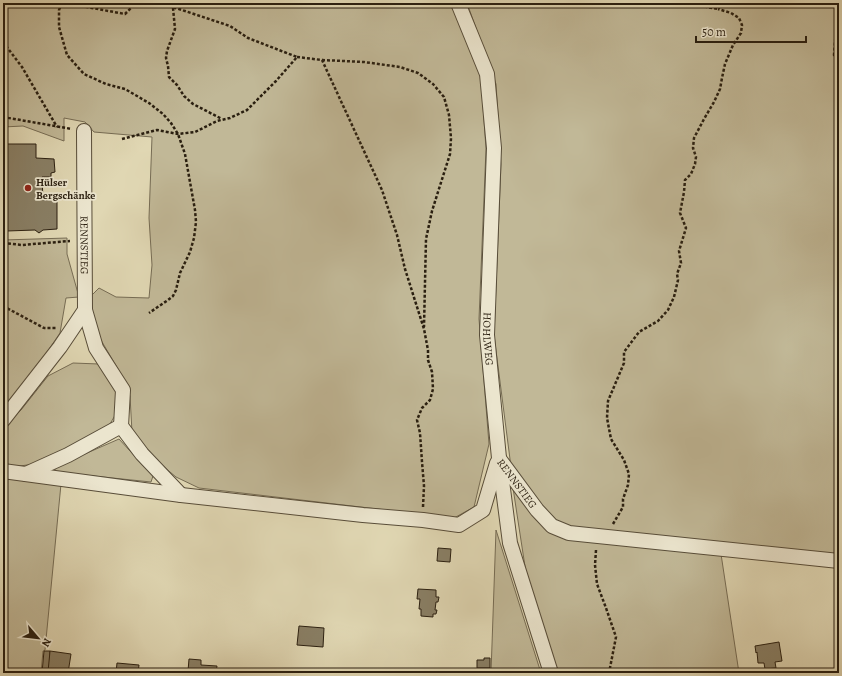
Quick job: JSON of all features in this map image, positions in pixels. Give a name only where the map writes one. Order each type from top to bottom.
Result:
[{"type":"street","name":"HOHLWEG","points":[[458,3],[487,74],[494,148],[487,335],[499,458],[510,543],[552,673]]},
{"type":"street","name":"RENNSTIEG","points":[[84,131],[85,310],[96,348],[123,390],[121,426]]},
{"type":"street","points":[[3,420],[60,348],[85,310]]},
{"type":"street","points":[[25,475],[68,455],[121,426],[142,454],[181,494]]},
{"type":"street","name":"RENNSTIEG","points":[[3,471],[181,494],[459,525],[483,510],[499,458]]},
{"type":"street","name":"RENNSTIEG","points":[[499,458],[537,510],[552,526],[569,534],[839,561]]},
{"type":"path","points":[[62,3],[59,10],[59,27],[67,55],[84,74],[106,84],[125,89],[149,102],[171,123],[178,134],[185,154],[195,210],[196,222],[194,238],[190,252],[180,273],[173,296],[148,313]]},
{"type":"path","points":[[71,3],[125,14],[136,3]]},
{"type":"path","points":[[155,3],[230,26],[248,38],[297,57],[364,62],[400,67],[418,73],[433,84],[444,97],[449,115],[451,138],[450,154],[432,211],[426,239],[424,329]]},
{"type":"path","points":[[609,673],[616,637],[597,584],[595,565],[602,537],[623,507],[623,499],[628,485],[629,474],[624,460],[611,439],[607,418],[608,401],[624,363],[624,352],[639,332],[658,321],[668,310],[674,297],[678,280],[677,274],[681,263],[679,251],[686,228],[680,213],[685,180],[691,174],[695,164],[696,157],[693,148],[694,138],[720,89],[725,64],[733,45],[741,33],[742,25],[739,18],[730,13],[701,6],[695,3]]},
{"type":"path","points":[[718,9],[723,3]]},
{"type":"path","points":[[173,8],[175,29],[166,58],[169,77],[177,85],[184,96],[193,104],[223,120]]},
{"type":"path","points":[[839,8],[834,55],[839,57]]},
{"type":"path","points":[[3,42],[22,67],[57,127],[3,117]]},
{"type":"path","points":[[122,139],[157,130],[178,134],[195,132],[217,121],[230,118],[247,110],[297,57]]},
{"type":"path","points":[[322,60],[382,190],[397,235],[405,269],[424,329],[428,350],[428,360],[432,372],[433,388],[430,400],[422,408],[417,420],[420,433],[424,486],[423,520]]},
{"type":"path","points":[[3,243],[22,245],[85,238]]},
{"type":"path","points":[[3,306],[44,328],[73,327]]},
{"type":"shaded area","points":[[3,3],[452,3],[481,77],[486,149],[479,319],[489,444],[474,507],[454,518],[199,488],[176,477],[145,451],[132,432],[130,396],[118,369],[95,330],[90,297],[99,288],[116,297],[149,298],[152,265],[149,218],[152,137],[94,132],[85,122],[64,118],[64,141],[23,126],[3,127]]},
{"type":"shaded area","points":[[467,3],[839,3],[839,557],[569,528],[551,520],[511,467],[494,335],[501,164],[496,84]]},
{"type":"shaded area","points":[[67,238],[67,254],[79,297],[66,298],[60,333],[17,396],[3,411],[3,240]]},
{"type":"shaded area","points":[[73,363],[99,364],[110,377],[118,398],[117,412],[107,429],[34,464],[13,467],[3,466],[3,428],[21,410],[48,376]]},
{"type":"shaded area","points":[[119,439],[153,476],[151,482],[55,472],[55,467]]},
{"type":"shaded area","points":[[3,478],[61,484],[45,650],[43,651],[41,673],[3,673]]},
{"type":"shaded area","points":[[513,488],[552,530],[721,554],[739,673],[558,673],[526,573]]},
{"type":"shaded area","points":[[496,530],[541,673],[491,673]]},
{"type":"building","points":[[4,144],[36,144],[36,158],[54,159],[55,172],[51,173],[51,177],[42,177],[43,200],[57,200],[57,229],[43,230],[39,233],[35,230],[7,231]]},
{"type":"building","points":[[438,548],[451,549],[450,562],[437,561]]},
{"type":"building","points":[[418,589],[436,590],[436,597],[439,597],[438,602],[436,602],[436,614],[433,614],[433,617],[421,616],[421,609],[419,609],[420,599],[417,599]]},
{"type":"building","points":[[299,626],[324,628],[323,647],[297,645]]},
{"type":"building","points":[[779,642],[782,661],[775,662],[776,668],[765,669],[764,663],[758,663],[755,646]]},
{"type":"building","points":[[44,651],[50,651],[49,673],[42,673]]},
{"type":"building","points":[[50,651],[71,654],[68,673],[48,672]]},
{"type":"building","points":[[484,658],[490,658],[490,668],[477,668],[477,660],[484,660]]},
{"type":"building","points":[[189,659],[201,660],[201,665],[217,666],[216,673],[194,673],[194,671],[188,671]]},
{"type":"building","points":[[117,663],[139,665],[138,673],[116,673]]},
{"type":"place","name":"Hülser Bergschänke","points":[[28,188]]}]
